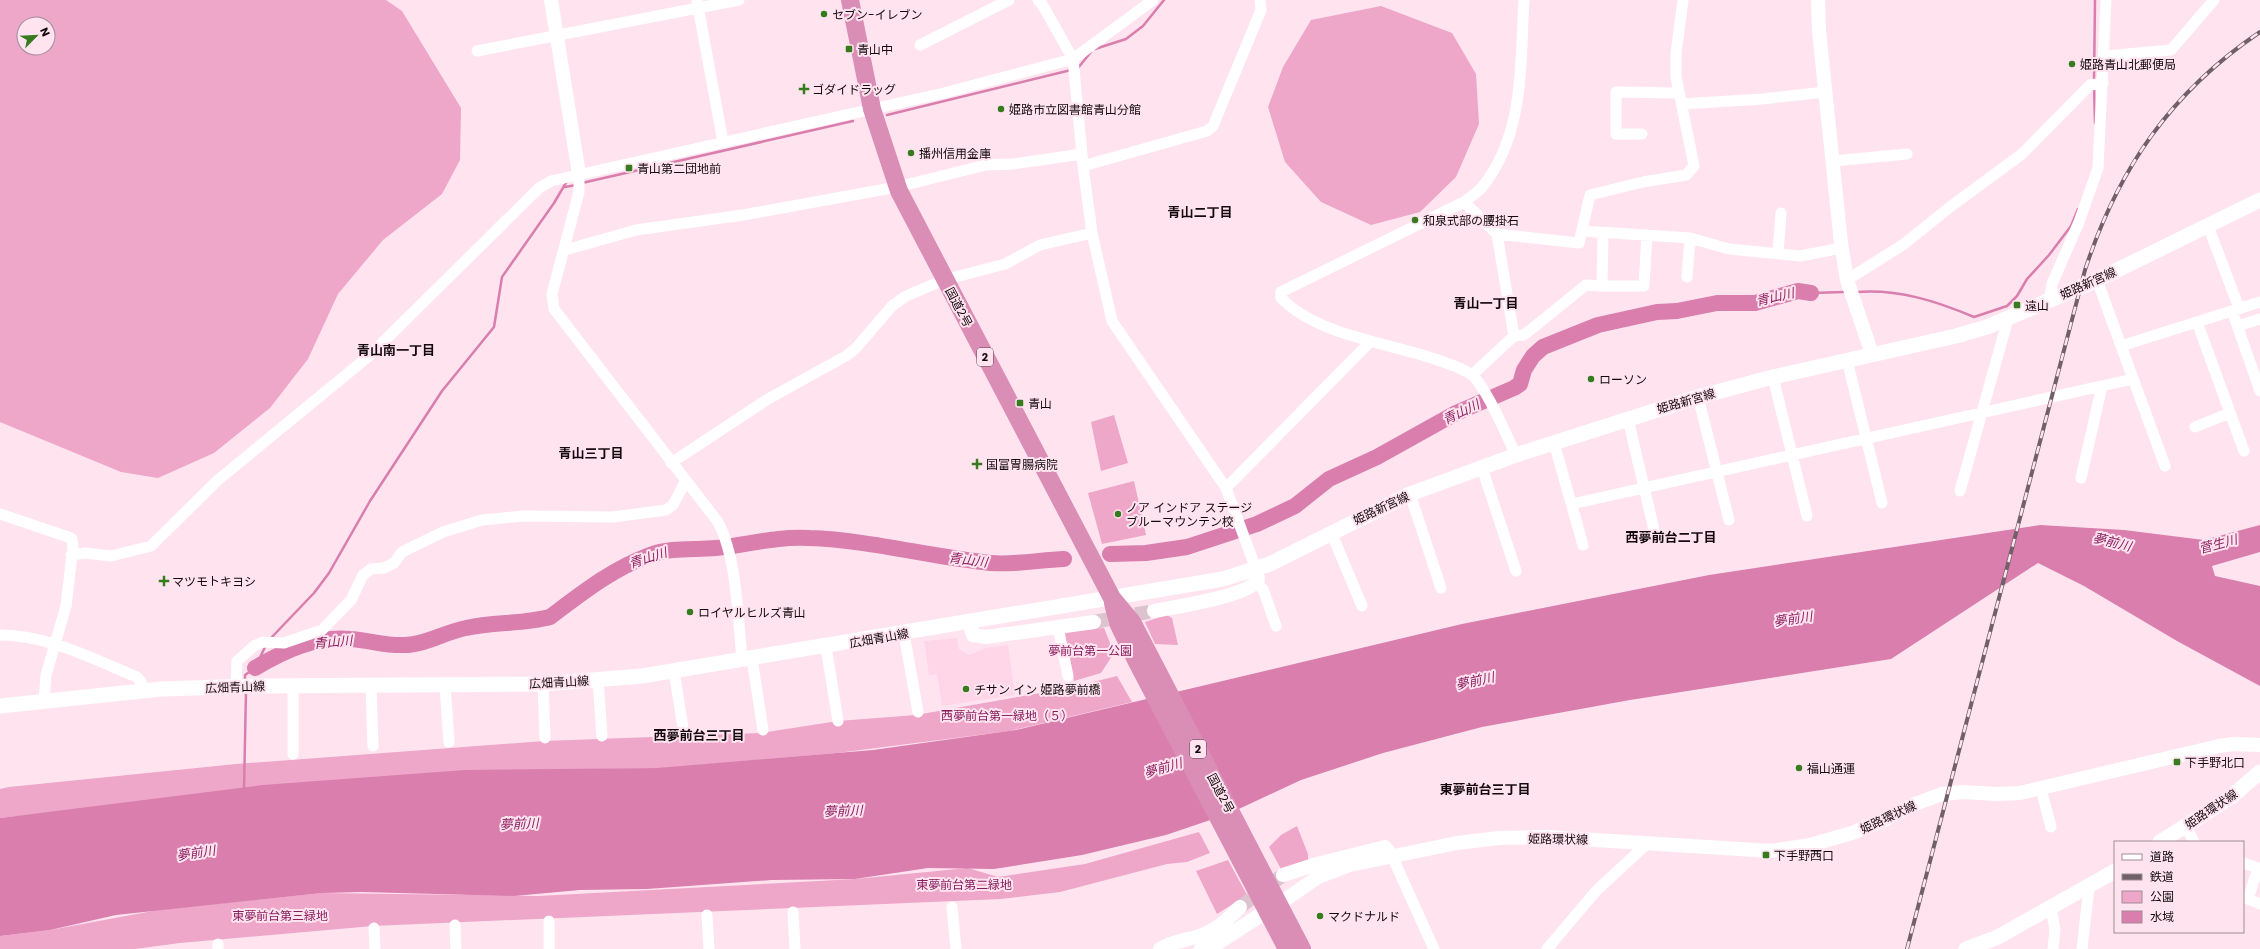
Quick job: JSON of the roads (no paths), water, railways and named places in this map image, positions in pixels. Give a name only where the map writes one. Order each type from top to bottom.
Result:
[{"type":"highway","name":"国道2号","points":[[850,0],[872,109],[897,187],[944,280],[1112,598],[1132,622],[1144,660],[1273,907],[1302,949]]},
{"type":"highway","name":"国道2号","points":[[1273,907],[1287,949]]},
{"type":"main road","name":"姫路新宮線","points":[[1112,598],[1223,579],[1256,576],[1331,532],[1410,494],[1516,455],[1698,397],[1773,377],[1956,336],[2008,319],[2097,280],[2260,200]]},
{"type":"main road","name":"広畑青山線","points":[[0,706],[144,691],[255,686],[543,684],[598,680],[747,660],[1112,598]]},
{"type":"main road","name":"姫路環状線","points":[[2162,841],[2232,797],[2260,772]]},
{"type":"main road","points":[[1966,949],[1998,937],[2114,872]]},
{"type":"main road","points":[[1201,949],[1214,945],[1273,907]]},
{"type":"street","points":[[552,0],[579,174],[579,192],[565,250],[552,294],[554,308],[685,482],[718,522],[725,535],[730,555],[747,660],[763,730]]},
{"type":"street","points":[[477,51],[698,4],[740,0]]},
{"type":"street","points":[[920,46],[1009,0]]},
{"type":"street","points":[[1038,0],[1042,4],[1074,65],[1083,166],[1092,233],[1112,321],[1226,488],[1244,537],[1256,576],[1263,589],[1276,626]]},
{"type":"street","points":[[71,555],[85,553],[111,556],[151,546],[218,480],[369,356],[539,188],[565,176],[1074,65],[1154,0]]},
{"type":"street","points":[[1083,166],[1207,131],[1213,126],[1261,10],[1260,0]]},
{"type":"street","points":[[1516,455],[1488,399],[1472,375],[1454,366],[1422,354],[1370,342],[1304,316],[1281,298],[1281,292],[1464,202],[1483,187],[1499,161],[1510,134],[1518,107],[1524,0]]},
{"type":"street","points":[[1497,234],[1579,243],[1590,195],[1643,182],[1686,174],[1694,166],[1676,77],[1676,54],[1683,0]]},
{"type":"street","points":[[1818,0],[1819,31],[1842,248],[1847,280],[1872,354]]},
{"type":"street","points":[[2049,301],[2052,284],[2079,222],[2098,168],[2106,0]]},
{"type":"street","points":[[2104,56],[2171,50],[2214,0]]},
{"type":"street","points":[[698,4],[723,142]]},
{"type":"street","points":[[1847,280],[1904,244],[1950,207],[2022,154],[2090,85],[2103,83]]},
{"type":"street","points":[[1642,134],[1616,134],[1616,92],[1679,93]]},
{"type":"street","points":[[1682,104],[1762,99],[1825,92]]},
{"type":"street","points":[[565,250],[636,230],[743,215],[897,187],[986,165],[1013,164],[1082,154]]},
{"type":"street","points":[[1833,161],[1908,154]]},
{"type":"street","points":[[1464,202],[1497,234],[1514,336]]},
{"type":"street","points":[[1778,253],[1781,212]]},
{"type":"street","points":[[2208,226],[2236,309],[2260,391]]},
{"type":"street","points":[[1582,231],[1603,234],[1690,238],[1730,249],[1800,256],[1842,248]]},
{"type":"street","points":[[671,463],[768,400],[846,356],[856,348],[892,306],[906,296],[944,280],[1005,264],[1040,246],[1092,233]]},
{"type":"street","points":[[1602,286],[1603,234]]},
{"type":"street","points":[[1472,375],[1514,336],[1524,335],[1586,285],[1644,286],[1647,235]]},
{"type":"street","points":[[1687,277],[1690,238]]},
{"type":"street","points":[[2097,280],[2165,466]]},
{"type":"street","points":[[2121,346],[2260,302]]},
{"type":"street","points":[[1960,491],[1980,414],[2008,319]]},
{"type":"street","points":[[2238,326],[2260,319]]},
{"type":"street","points":[[2197,322],[2244,451]]},
{"type":"street","points":[[1226,488],[1370,342]]},
{"type":"street","points":[[1847,360],[1882,503]]},
{"type":"street","points":[[1773,377],[1807,516]]},
{"type":"street","points":[[1572,504],[2133,379]]},
{"type":"street","points":[[2081,478],[2102,386]]},
{"type":"street","points":[[1698,397],[1729,520]]},
{"type":"street","points":[[2195,427],[2230,413]]},
{"type":"street","points":[[1628,419],[1655,534]]},
{"type":"street","points":[[1554,443],[1583,545]]},
{"type":"street","points":[[1482,468],[1516,571]]},
{"type":"street","points":[[238,687],[237,661],[254,646],[263,642],[280,644],[322,630],[351,600],[363,575],[370,570],[384,568],[394,563],[406,550],[443,532],[482,520],[523,516],[613,517],[666,510],[673,505],[685,482]]},
{"type":"street","points":[[1410,494],[1441,588]]},
{"type":"street","points":[[0,514],[68,536],[72,539],[73,546],[66,606],[46,675],[44,702]]},
{"type":"street","points":[[1331,532],[1362,606]]},
{"type":"street","points":[[1154,611],[1226,596],[1256,576]]},
{"type":"street","points":[[969,623],[973,635],[986,637],[1094,622]]},
{"type":"street","points":[[1058,627],[1068,676]]},
{"type":"street","points":[[904,634],[918,712]]},
{"type":"street","points":[[0,635],[25,636],[55,644],[137,677],[141,682],[144,691]]},
{"type":"street","points":[[826,647],[838,721]]},
{"type":"street","points":[[674,671],[684,734]]},
{"type":"street","points":[[598,680],[602,736]]},
{"type":"street","points":[[543,684],[545,738]]},
{"type":"street","points":[[445,685],[449,742]]},
{"type":"street","points":[[293,686],[293,754]]},
{"type":"street","points":[[371,686],[373,746]]},
{"type":"street","name":"姫路環状線","points":[[1273,907],[1318,877],[1350,865],[1457,843],[1499,838],[1547,837],[1649,842],[1753,851],[1790,849],[1852,833],[1884,820],[1915,804],[1942,794],[1963,792],[2006,794],[2041,789],[2219,746],[2234,744],[2260,745]]},
{"type":"street","points":[[2041,789],[2051,827]]},
{"type":"street","points":[[2186,826],[2194,841]]},
{"type":"street","points":[[1547,949],[1596,891],[1649,842]]},
{"type":"street","points":[[1283,875],[1317,864],[1385,847],[1392,856],[1434,949]]},
{"type":"street","points":[[2244,863],[2258,868],[2248,899],[2260,904]]},
{"type":"street","points":[[2082,949],[2089,887]]},
{"type":"street","points":[[952,906],[956,949]]},
{"type":"street","points":[[1160,949],[1210,931],[1223,924],[1240,907]]},
{"type":"street","points":[[2050,908],[2055,930],[2053,949]]},
{"type":"street","points":[[793,912],[795,949]]},
{"type":"street","points":[[706,915],[709,949]]},
{"type":"street","points":[[549,921],[549,949]]},
{"type":"street","points":[[455,925],[456,949]]},
{"type":"street","points":[[374,928],[375,949]]},
{"type":"water","points":[[2040,525],[2124,530],[2204,540],[2260,525],[2260,552],[2212,566],[2215,576],[2260,586],[2260,686],[2177,641],[2084,586],[2038,563],[1891,659],[1630,700],[1482,727],[1383,753],[1301,780],[1228,814],[1166,835],[1082,855],[994,869],[928,868],[855,879],[772,880],[647,889],[580,890],[514,896],[362,892],[322,893],[116,915],[50,930],[0,936],[0,818],[263,785],[465,770],[657,768],[873,750],[1016,730],[1462,624],[1709,575]]},
{"type":"waterway","points":[[1095,49],[1126,39],[1143,26],[1164,0]]},
{"type":"waterway","points":[[2094,81],[2095,0]]},
{"type":"waterway","points":[[1078,68],[1091,52]]},
{"type":"waterway","points":[[887,115],[1071,70]]},
{"type":"waterway","points":[[2094,86],[2095,123]]},
{"type":"waterway","points":[[582,183],[853,121]]},
{"type":"waterway","points":[[270,639],[314,593],[329,573],[370,501],[442,391],[494,327],[502,277],[554,203],[567,181]]},
{"type":"waterway","points":[[565,187],[576,185]]},
{"type":"waterway","points":[[1857,292],[1888,292],[1917,297],[1974,317],[2007,306],[2017,296],[2027,279],[2049,255],[2071,226],[2078,209]]},
{"type":"waterway","name":"青山川","points":[[1110,554],[1146,553],[1187,547],[1257,524],[1295,506],[1329,479],[1377,457],[1456,413],[1514,388],[1520,384],[1524,370],[1533,356],[1543,347],[1598,325],[1657,312],[1677,311],[1717,303],[1755,303],[1798,291],[1811,293]]},
{"type":"waterway","points":[[1811,293],[1844,292]]},
{"type":"waterway","name":"青山川","points":[[255,668],[277,656],[312,642],[350,639],[391,645],[412,644],[427,641],[450,632],[466,628],[530,621],[550,617],[610,574],[658,552],[683,549],[728,547],[774,539],[809,538],[832,539],[877,545],[945,557],[991,563],[1018,563],[1064,559]]},
{"type":"waterway","name":"青山川","points":[[245,680],[245,675],[255,668],[266,645]]},
{"type":"waterway","points":[[244,790],[246,691]]},
{"type":"tunnel","points":[[1094,622],[1154,611]]},
{"type":"tunnel","points":[[1240,907],[1283,875]]},
{"type":"railway","points":[[1907,949],[2085,270],[2098,233],[2131,166],[2174,107],[2200,80],[2228,55],[2260,32]]},
{"type":"place","name":"セブン-イレブン","points":[[824,14]]},
{"type":"place","name":"青山中","points":[[849,49]]},
{"type":"place","name":"姫路青山北郵便局","points":[[2072,64]]},
{"type":"place","name":"ゴダイドラッグ","points":[[804,89]]},
{"type":"place","name":"姫路市立図書館青山分館","points":[[1001,109]]},
{"type":"place","name":"播州信用金庫","points":[[911,153]]},
{"type":"place","name":"青山第二団地前","points":[[629,168]]},
{"type":"place","name":"和泉式部の腰掛石","points":[[1415,220]]},
{"type":"place","name":"遠山","points":[[2017,305]]},
{"type":"place","name":"ローソン","points":[[1591,379]]},
{"type":"place","name":"青山","points":[[1020,403]]},
{"type":"place","name":"国富胃腸病院","points":[[977,464]]},
{"type":"place","name":"ノア インドア ステージ ブルーマウンテン校","points":[[1118,514]]},
{"type":"place","name":"マツモトキヨシ","points":[[164,581]]},
{"type":"place","name":"ロイヤルヒルズ青山","points":[[690,612]]},
{"type":"place","name":"チサン イン 姫路夢前橋","points":[[966,689]]},
{"type":"place","name":"下手野北口","points":[[2177,762]]},
{"type":"place","name":"福山通運","points":[[1799,768]]},
{"type":"place","name":"下手野西口","points":[[1766,855]]},
{"type":"place","name":"マクドナルド","points":[[1320,916]]},
{"type":"district","name":"青山二丁目","points":[[1200,212]]},
{"type":"district","name":"青山一丁目","points":[[1486,303]]},
{"type":"district","name":"青山南一丁目","points":[[396,350]]},
{"type":"district","name":"青山三丁目","points":[[591,453]]},
{"type":"district","name":"西夢前台二丁目","points":[[1671,537]]},
{"type":"district","name":"西夢前台三丁目","points":[[699,735]]},
{"type":"district","name":"東夢前台三丁目","points":[[1485,789]]},
{"type":"water label","name":"夢前川","points":[[2112,542]]},
{"type":"water label","name":"菅生川","points":[[2218,544]]},
{"type":"water label","name":"夢前川","points":[[1793,619]]},
{"type":"water label","name":"夢前川","points":[[1475,681]]},
{"type":"water label","name":"夢前川","points":[[1163,768]]},
{"type":"water label","name":"夢前川","points":[[843,811]]},
{"type":"water label","name":"夢前川","points":[[519,824]]},
{"type":"water label","name":"夢前川","points":[[196,853]]},
{"type":"park label","name":"夢前台第一公園","points":[[1090,650]]},
{"type":"park label","name":"西夢前台第一緑地（５）","points":[[1007,715]]},
{"type":"park label","name":"東夢前台第二緑地","points":[[964,884]]},
{"type":"park label","name":"東夢前台第三緑地","points":[[280,915]]}]
